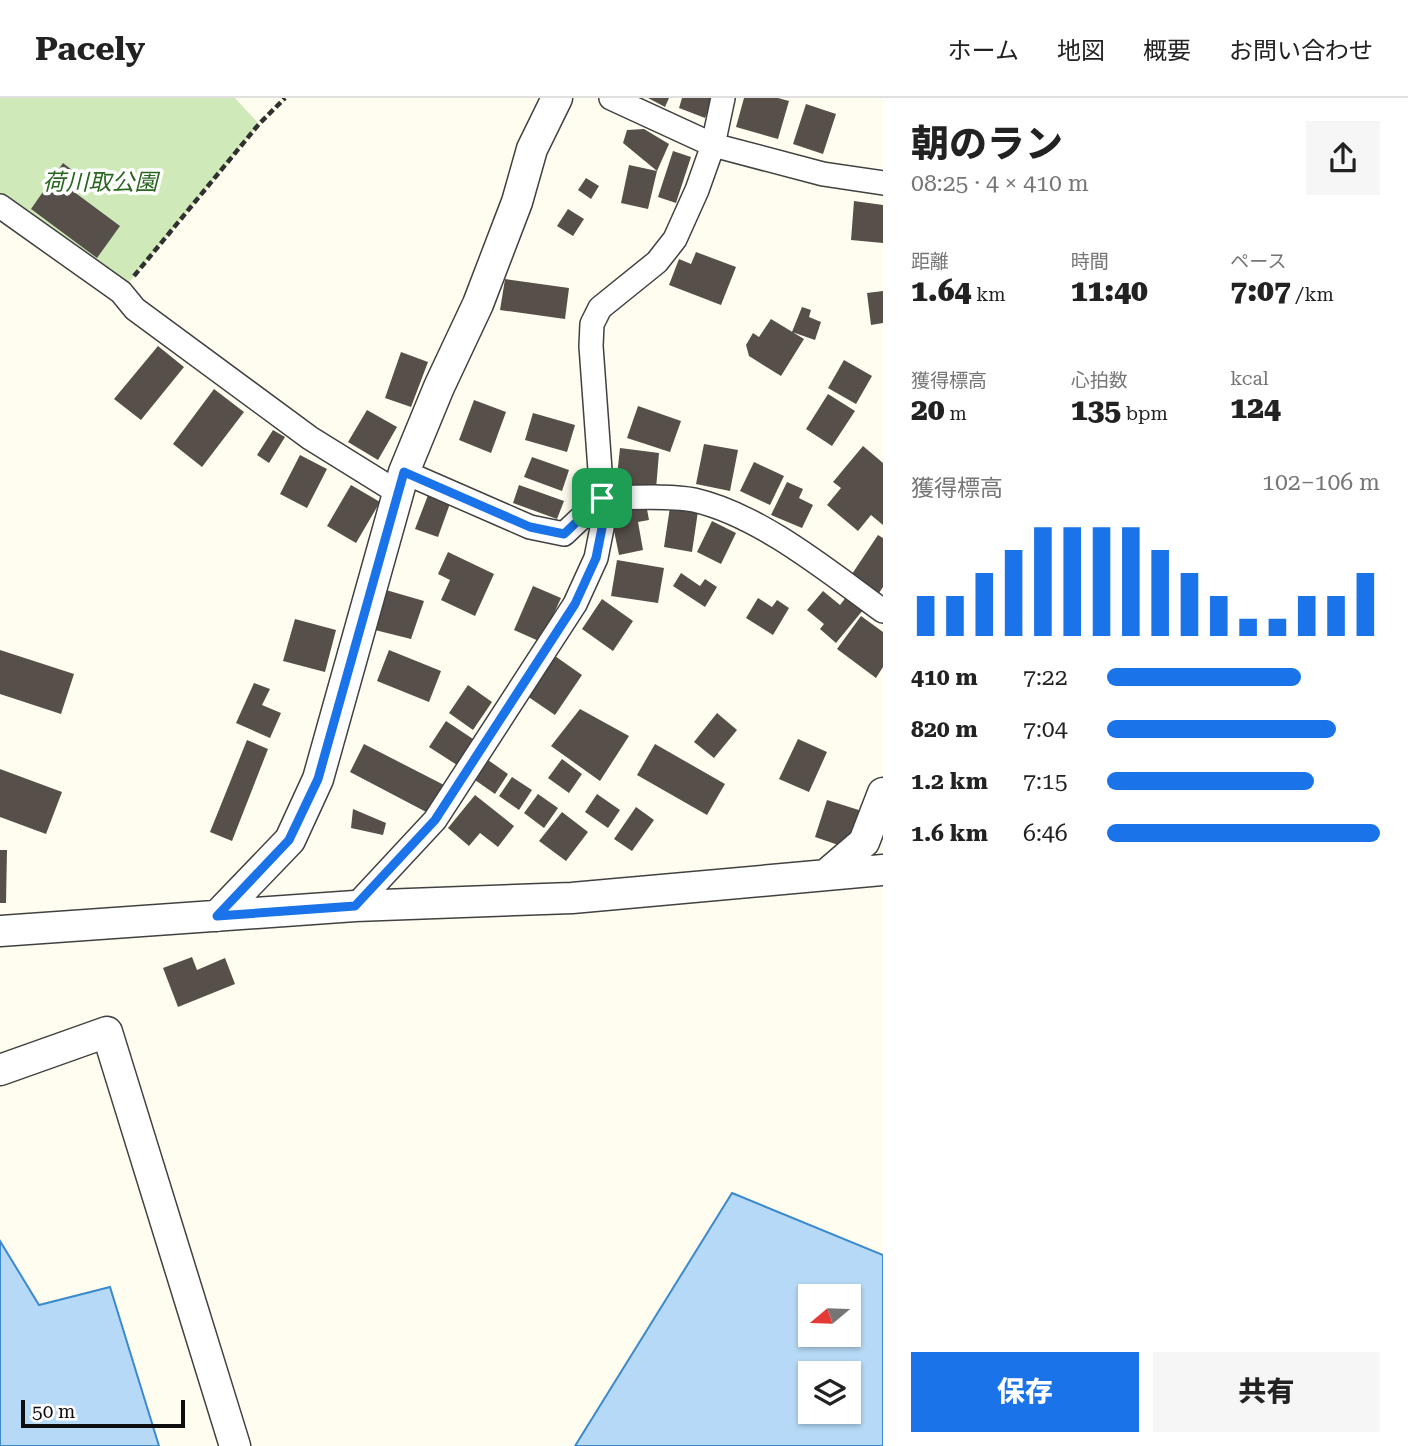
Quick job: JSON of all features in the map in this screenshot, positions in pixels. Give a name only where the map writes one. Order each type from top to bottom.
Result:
[{"type":"street","points":[[217,916],[289,840],[318,779],[401,482],[439,387],[478,304],[517,202],[532,149],[557,98]]},
{"type":"street","points":[[611,98],[713,145],[822,174],[883,183]]},
{"type":"street","points":[[355,906],[435,820],[575,604],[596,558],[602,528],[602,498],[591,346],[592,324],[600,309],[657,262],[675,239],[713,145],[723,98]]},
{"type":"street","points":[[0,205],[121,292],[135,309],[310,438],[401,482],[530,527],[564,534],[602,498],[690,499],[719,507],[750,522],[807,556],[883,611]]},
{"type":"street","points":[[828,873],[864,842],[883,793]]},
{"type":"street","points":[[0,932],[355,906],[572,898],[883,870]]},
{"type":"street","points":[[0,1070],[107,1032],[235,1446]]},
{"type":"path","points":[[121,292],[259,124],[285,98]]},
{"type":"green space","name":"荷川取公園","points":[[0,98],[235,98],[259,124],[121,292],[0,220]]},
{"type":"water","points":[[732,1193],[883,1255],[883,1446],[575,1446]]},
{"type":"water","points":[[0,1241],[39,1305],[110,1287],[159,1446],[0,1446]]},
{"type":"building","points":[[648,98],[669,98],[665,107]]},
{"type":"building","points":[[682,98],[713,98],[705,118],[679,108]]},
{"type":"building","points":[[744,98],[778,98],[789,101],[778,139],[736,127]]},
{"type":"building","points":[[806,104],[836,114],[823,154],[793,144]]},
{"type":"building","points":[[644,129],[669,144],[657,171],[623,143],[627,130]]},
{"type":"building","points":[[673,151],[691,157],[676,203],[658,197]]},
{"type":"building","points":[[63,163],[76,173],[67,185],[54,177],[120,226],[97,258],[31,209]]},
{"type":"building","points":[[629,165],[657,171],[648,209],[621,203]]},
{"type":"building","points":[[586,178],[599,186],[591,199],[578,190]]},
{"type":"building","points":[[854,201],[883,205],[883,243],[851,240]]},
{"type":"building","points":[[568,209],[584,219],[573,236],[557,226]]},
{"type":"building","points":[[696,252],[736,267],[721,305],[669,285],[679,259],[691,264]]},
{"type":"building","points":[[505,279],[569,288],[565,319],[500,310]]},
{"type":"building","points":[[883,291],[883,323],[871,325],[867,293]]},
{"type":"building","points":[[802,307],[811,310],[809,317],[821,322],[815,340],[792,332]]},
{"type":"building","points":[[771,319],[804,339],[781,376],[749,356],[746,345],[753,333],[759,337]]},
{"type":"building","points":[[158,346],[184,367],[141,420],[114,399]]},
{"type":"building","points":[[401,352],[428,362],[411,407],[385,398]]},
{"type":"building","points":[[844,360],[872,376],[856,404],[828,388]]},
{"type":"building","points":[[214,389],[244,412],[202,467],[173,444]]},
{"type":"building","points":[[828,394],[855,411],[832,446],[806,429]]},
{"type":"building","points":[[474,400],[506,412],[491,453],[459,440]]},
{"type":"building","points":[[638,406],[681,421],[670,452],[627,438]]},
{"type":"building","points":[[367,410],[397,427],[378,460],[348,442]]},
{"type":"building","points":[[533,413],[575,425],[567,452],[525,440]]},
{"type":"building","points":[[273,430],[285,437],[269,463],[257,455]]},
{"type":"building","points":[[704,444],[738,450],[730,491],[696,484]]},
{"type":"building","points":[[863,446],[883,463],[883,525],[871,515],[858,531],[827,505],[841,488],[833,482]]},
{"type":"building","points":[[620,448],[659,453],[656,489],[616,485]]},
{"type":"building","points":[[300,455],[327,469],[307,508],[280,494]]},
{"type":"building","points":[[532,457],[569,470],[562,491],[524,477]]},
{"type":"building","points":[[754,462],[784,476],[770,505],[740,491]]},
{"type":"building","points":[[787,482],[803,489],[799,498],[813,505],[802,528],[771,515]]},
{"type":"building","points":[[351,485],[380,502],[356,543],[327,526]]},
{"type":"building","points":[[519,485],[564,501],[557,519],[513,503]]},
{"type":"building","points":[[430,490],[452,498],[438,537],[415,529]]},
{"type":"building","points":[[646,504],[649,520],[638,522],[643,550],[619,555],[610,511]]},
{"type":"building","points":[[670,507],[698,511],[692,552],[664,547]]},
{"type":"building","points":[[712,521],[736,533],[721,564],[697,552]]},
{"type":"building","points":[[878,535],[883,538],[883,587],[879,593],[852,574]]},
{"type":"building","points":[[448,552],[494,574],[475,616],[441,600],[450,580],[438,574]]},
{"type":"building","points":[[617,560],[664,568],[658,603],[611,596]]},
{"type":"building","points":[[681,573],[700,586],[705,579],[717,587],[705,607],[673,586]]},
{"type":"building","points":[[533,586],[561,598],[541,642],[514,630]]},
{"type":"building","points":[[386,590],[424,601],[411,639],[375,630]]},
{"type":"building","points":[[823,591],[840,605],[847,596],[863,610],[836,643],[820,629],[824,624],[807,610]]},
{"type":"building","points":[[758,598],[772,607],[777,600],[789,608],[773,635],[746,618]]},
{"type":"building","points":[[602,599],[633,621],[613,651],[582,629]]},
{"type":"building","points":[[861,616],[883,632],[883,667],[876,678],[837,649]]},
{"type":"building","points":[[295,619],[336,630],[325,672],[283,661]]},
{"type":"building","points":[[0,650],[74,674],[61,714],[0,694]]},
{"type":"building","points":[[389,650],[441,671],[429,702],[377,681]]},
{"type":"building","points":[[555,656],[582,675],[555,715],[527,696]]},
{"type":"building","points":[[254,683],[270,689],[262,705],[281,713],[270,738],[236,723]]},
{"type":"building","points":[[468,685],[492,702],[473,730],[449,713]]},
{"type":"building","points":[[580,709],[629,736],[600,781],[551,746]]},
{"type":"building","points":[[717,713],[737,730],[714,758],[694,742]]},
{"type":"building","points":[[446,721],[473,739],[457,765],[429,747]]},
{"type":"building","points":[[798,739],[827,752],[809,792],[779,779]]},
{"type":"building","points":[[247,740],[268,749],[232,841],[210,832]]},
{"type":"building","points":[[364,744],[444,785],[430,814],[350,772]]},
{"type":"building","points":[[655,744],[725,784],[707,815],[637,775]]},
{"type":"building","points":[[562,759],[582,774],[569,793],[548,778]]},
{"type":"building","points":[[488,760],[508,774],[495,794],[475,780]]},
{"type":"building","points":[[0,769],[62,792],[46,834],[0,817]]},
{"type":"building","points":[[512,777],[532,790],[519,810],[499,796]]},
{"type":"building","points":[[538,794],[558,808],[544,828],[524,813]]},
{"type":"building","points":[[597,794],[620,810],[608,828],[585,812]]},
{"type":"building","points":[[475,795],[514,826],[498,847],[480,833],[469,846],[448,828]]},
{"type":"building","points":[[827,800],[862,811],[850,849],[815,837]]},
{"type":"building","points":[[636,807],[654,820],[632,851],[614,839]]},
{"type":"building","points":[[353,809],[386,823],[383,835],[351,828]]},
{"type":"building","points":[[562,812],[588,832],[566,861],[539,841]]},
{"type":"building","points":[[0,850],[7,850],[6,903],[0,903]]},
{"type":"building","points":[[192,957],[197,970],[225,958],[235,984],[178,1007],[163,968]]},
{"type":"route","points":[[404,472],[530,527],[564,534],[602,498],[602,528],[596,558],[575,604],[435,820],[355,906],[217,916],[289,840],[318,779],[404,472]]}]
